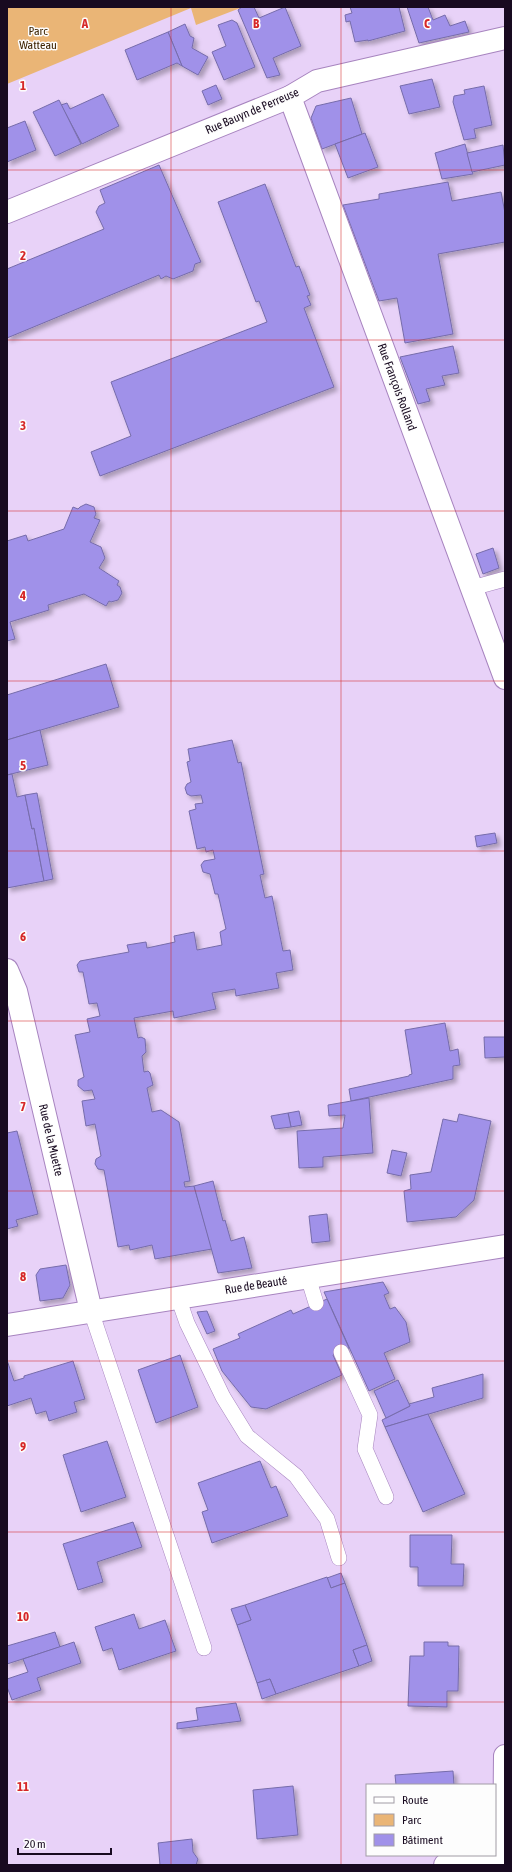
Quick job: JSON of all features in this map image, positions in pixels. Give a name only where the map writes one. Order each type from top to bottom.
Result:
[{"type":"street","name":"Rue Bauyn de Perreuse","points":[[7,212],[290,97],[318,81],[505,38]]},
{"type":"street","name":"Rue François Rolland","points":[[290,97],[505,678]]},
{"type":"street","name":"Rue de la Muette","points":[[7,970],[16,991],[91,1311]]},
{"type":"street","name":"Rue de Beauté","points":[[7,1325],[308,1276],[505,1246]]},
{"type":"street","points":[[445,1865],[504,1862],[505,1756]]},
{"type":"lane","points":[[472,588],[505,579]]},
{"type":"lane","points":[[308,1276],[316,1303]]},
{"type":"lane","points":[[178,1297],[186,1323],[223,1397],[247,1436],[296,1476],[327,1519],[338,1558]]},
{"type":"lane","points":[[91,1311],[204,1648]]},
{"type":"lane","points":[[340,1352],[370,1415],[365,1449],[386,1497]]},
{"type":"green space","name":"Parc Watteau","points":[[7,7],[243,7],[196,25],[191,8],[7,84]]},
{"type":"building","points":[[242,7],[254,7],[259,18],[285,7],[301,46],[273,58],[280,75],[267,78],[238,10]]},
{"type":"building","points":[[350,7],[399,7],[405,31],[368,41],[355,42],[350,21],[346,22],[345,15],[352,13]]},
{"type":"building","points":[[407,7],[428,7],[433,20],[445,15],[450,26],[465,21],[469,32],[419,43]]},
{"type":"building","points":[[232,20],[237,23],[255,67],[224,80],[212,52],[226,46],[218,25]]},
{"type":"building","points":[[185,24],[190,36],[194,38],[192,48],[208,57],[198,75],[182,66],[168,32]]},
{"type":"building","points":[[168,32],[182,66],[177,63],[137,80],[125,50]]},
{"type":"building","points":[[432,79],[440,107],[409,114],[400,86]]},
{"type":"building","points":[[216,85],[222,99],[208,105],[202,91]]},
{"type":"building","points":[[484,86],[492,125],[474,129],[476,138],[464,140],[453,102],[454,96],[465,94],[464,90]]},
{"type":"building","points":[[103,94],[119,126],[82,144],[61,105],[67,103],[70,109]]},
{"type":"building","points":[[351,98],[362,134],[322,149],[311,118],[316,106]]},
{"type":"building","points":[[59,100],[81,144],[55,156],[33,112]]},
{"type":"building","points":[[25,121],[36,150],[7,162],[7,128]]},
{"type":"building","points":[[365,133],[378,167],[348,178],[335,144]]},
{"type":"building","points":[[465,144],[473,174],[442,179],[435,153]]},
{"type":"building","points":[[503,145],[505,165],[472,172],[467,153]]},
{"type":"building","points":[[159,165],[201,262],[195,264],[193,271],[173,279],[166,276],[161,279],[159,275],[7,338],[7,269],[104,229],[96,212],[99,206],[105,203],[100,190]]},
{"type":"building","points":[[448,182],[452,201],[501,192],[505,213],[505,242],[438,254],[453,334],[405,343],[397,298],[379,301],[343,205],[379,199],[379,194]]},
{"type":"building","points":[[265,184],[296,267],[299,266],[310,295],[307,296],[311,305],[304,308],[334,387],[100,476],[91,452],[131,436],[111,382],[267,322],[259,301],[256,302],[218,202]]},
{"type":"building","points":[[453,346],[459,373],[442,376],[445,385],[426,389],[430,401],[418,404],[400,357]]},
{"type":"building","points":[[86,504],[94,507],[96,514],[94,518],[100,520],[90,542],[101,547],[105,558],[99,568],[119,581],[117,585],[120,587],[122,593],[118,600],[111,602],[109,601],[106,606],[84,594],[48,605],[49,610],[10,622],[15,639],[7,641],[7,541],[26,535],[28,541],[64,529],[73,507],[78,509]]},
{"type":"building","points":[[493,548],[499,568],[483,574],[476,554]]},
{"type":"building","points":[[106,664],[119,707],[7,740],[7,695]]},
{"type":"building","points":[[40,730],[48,765],[7,775],[7,740]]},
{"type":"building","points":[[232,740],[238,763],[241,762],[264,874],[260,875],[265,898],[272,896],[283,951],[290,950],[293,970],[276,973],[279,988],[236,996],[235,989],[212,993],[216,1009],[174,1018],[173,1011],[134,1018],[138,1038],[141,1037],[145,1039],[146,1052],[142,1056],[144,1072],[148,1071],[150,1073],[153,1085],[147,1088],[152,1112],[161,1110],[179,1122],[190,1181],[184,1182],[185,1187],[194,1186],[212,1249],[155,1259],[152,1245],[130,1250],[129,1245],[118,1247],[104,1170],[98,1169],[95,1164],[96,1159],[101,1156],[95,1124],[86,1126],[82,1101],[95,1099],[92,1090],[84,1091],[78,1086],[78,1080],[84,1077],[75,1035],[90,1032],[87,1019],[100,1016],[97,1003],[89,1004],[83,972],[79,972],[77,965],[80,961],[129,952],[127,945],[146,942],[147,948],[175,942],[174,936],[194,932],[197,950],[222,945],[220,932],[226,929],[218,894],[215,894],[210,874],[203,872],[201,865],[204,861],[215,859],[213,850],[206,852],[205,847],[197,849],[189,811],[196,809],[195,804],[203,803],[201,795],[191,796],[187,794],[185,788],[187,784],[191,782],[187,762],[190,761],[188,749]]},
{"type":"building","points":[[12,774],[17,797],[25,795],[32,829],[34,828],[44,881],[7,888],[7,775]]},
{"type":"building","points":[[37,793],[53,879],[44,881],[34,828],[32,829],[25,795]]},
{"type":"building","points":[[495,833],[497,843],[477,847],[475,836]]},
{"type":"building","points":[[445,1023],[450,1051],[458,1049],[460,1065],[453,1066],[453,1079],[351,1101],[349,1089],[409,1076],[412,1074],[405,1030]]},
{"type":"building","points":[[484,1037],[505,1037],[505,1057],[485,1058]]},
{"type":"building","points":[[369,1098],[373,1153],[323,1157],[323,1167],[299,1168],[297,1131],[343,1128],[345,1115],[329,1116],[328,1105]]},
{"type":"building","points":[[299,1111],[302,1125],[291,1127],[288,1113]]},
{"type":"building","points":[[288,1113],[291,1127],[275,1129],[271,1116]]},
{"type":"building","points":[[459,1114],[491,1121],[474,1200],[456,1217],[407,1222],[404,1191],[411,1189],[410,1175],[431,1172],[443,1119],[457,1122]]},
{"type":"building","points":[[17,1131],[38,1214],[16,1220],[18,1226],[7,1229],[7,1133]]},
{"type":"building","points":[[392,1150],[407,1153],[401,1176],[387,1173]]},
{"type":"building","points":[[213,1181],[223,1221],[225,1220],[231,1241],[244,1237],[252,1268],[218,1273],[194,1186]]},
{"type":"building","points":[[327,1214],[330,1241],[312,1243],[309,1216]]},
{"type":"building","points":[[66,1265],[70,1285],[63,1298],[40,1301],[36,1275],[40,1269]]},
{"type":"building","points":[[383,1282],[389,1293],[384,1295],[390,1309],[395,1307],[406,1322],[410,1342],[384,1353],[395,1379],[369,1391],[324,1292]]},
{"type":"building","points":[[327,1299],[349,1348],[333,1355],[342,1375],[266,1409],[251,1407],[222,1371],[213,1349],[240,1338],[238,1334],[291,1310],[293,1314]]},
{"type":"building","points":[[207,1311],[215,1331],[207,1334],[197,1312]]},
{"type":"building","points":[[180,1355],[198,1407],[156,1423],[138,1370]]},
{"type":"building","points":[[7,1360],[14,1381],[24,1378],[24,1376],[73,1361],[85,1399],[74,1402],[77,1412],[49,1421],[46,1411],[36,1414],[31,1398],[7,1406]]},
{"type":"building","points":[[483,1374],[483,1398],[385,1427],[382,1420],[410,1406],[409,1404],[434,1397],[432,1388]]},
{"type":"building","points":[[398,1380],[410,1406],[386,1418],[374,1391]]},
{"type":"building","points":[[428,1414],[465,1494],[423,1512],[385,1427]]},
{"type":"building","points":[[107,1441],[126,1497],[81,1512],[63,1455]]},
{"type":"building","points":[[260,1461],[271,1488],[276,1486],[288,1516],[212,1543],[202,1512],[208,1510],[198,1483]]},
{"type":"building","points":[[133,1522],[142,1547],[97,1562],[103,1582],[78,1590],[63,1544]]},
{"type":"building","points":[[410,1535],[452,1535],[451,1564],[464,1564],[463,1586],[418,1586],[418,1567],[410,1567]]},
{"type":"building","points":[[341,1573],[345,1583],[331,1588],[327,1578]]},
{"type":"building","points":[[327,1577],[331,1588],[345,1583],[367,1645],[353,1650],[359,1666],[276,1694],[270,1679],[257,1683],[237,1625],[251,1620],[245,1605]]},
{"type":"building","points":[[245,1605],[251,1620],[237,1625],[231,1609]]},
{"type":"building","points":[[134,1614],[139,1629],[165,1620],[176,1651],[119,1670],[112,1648],[103,1651],[95,1627]]},
{"type":"building","points":[[55,1632],[60,1647],[7,1664],[7,1646]]},
{"type":"building","points":[[74,1642],[81,1663],[37,1678],[41,1690],[12,1700],[7,1687],[7,1679],[28,1672],[23,1659]]},
{"type":"building","points":[[424,1642],[448,1642],[448,1646],[459,1646],[458,1691],[447,1691],[447,1707],[408,1706],[410,1656],[424,1656]]},
{"type":"building","points":[[367,1645],[372,1661],[359,1666],[353,1650]]},
{"type":"building","points":[[270,1679],[276,1694],[262,1699],[257,1683]]},
{"type":"building","points":[[236,1703],[241,1721],[177,1729],[177,1723],[198,1720],[196,1708]]},
{"type":"building","points":[[453,1771],[454,1784],[396,1784],[395,1775]]},
{"type":"building","points":[[293,1786],[298,1835],[257,1839],[253,1790]]},
{"type":"building","points":[[192,1839],[193,1852],[198,1859],[196,1865],[160,1865],[158,1843]]}]
